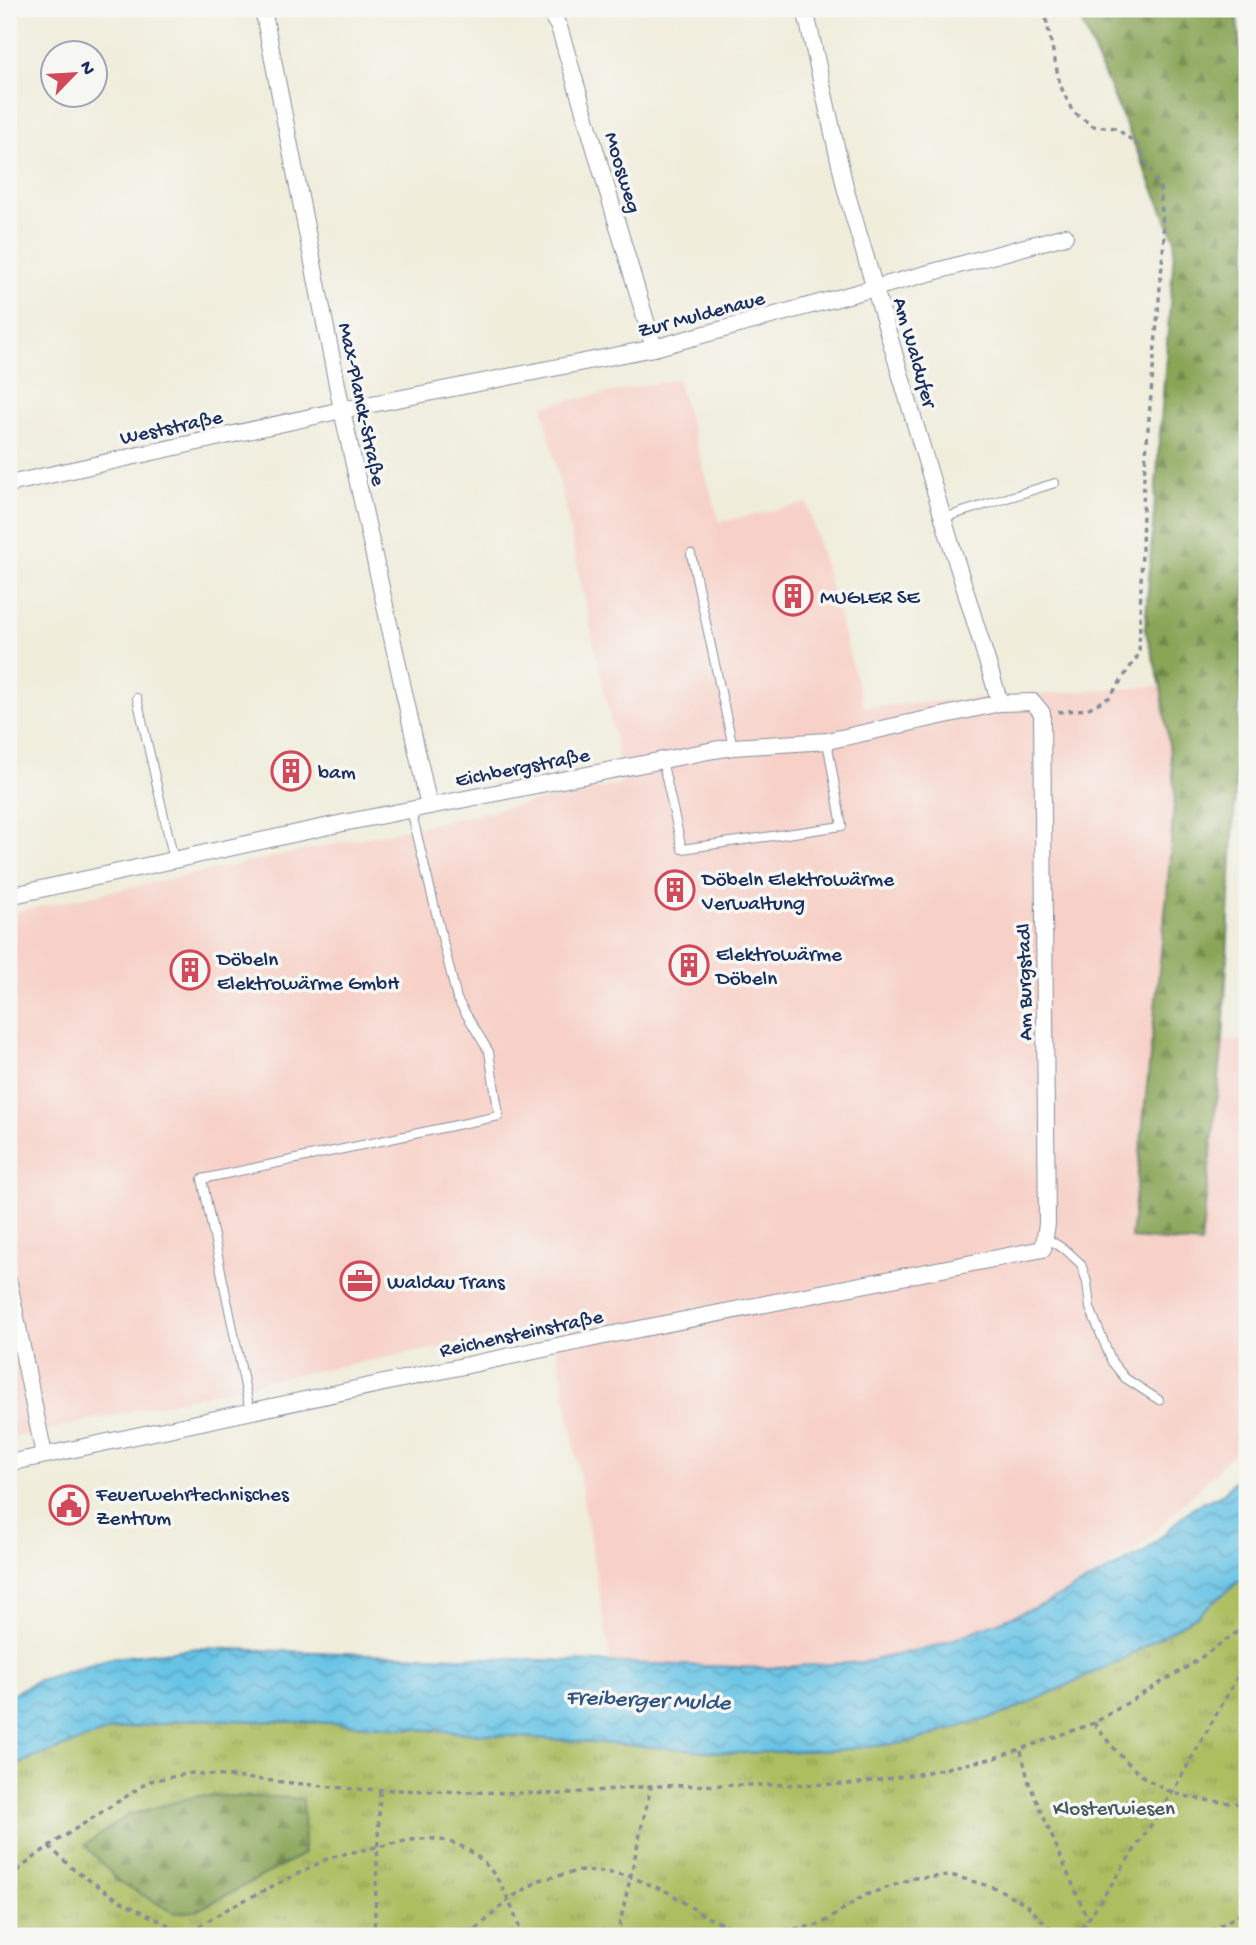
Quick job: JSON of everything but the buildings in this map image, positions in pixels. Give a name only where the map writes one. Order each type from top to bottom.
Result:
[{"type":"street","name":"Max-Planck-Straße","points":[[263,9],[342,410],[429,806]]},
{"type":"street","name":"Moosweg","points":[[548,9],[559,27],[654,348]]},
{"type":"street","name":"Am Waldufer","points":[[805,9],[846,191],[1000,703]]},
{"type":"street","name":"Zur Muldenaue","points":[[342,410],[654,348],[1065,236]]},
{"type":"street","name":"Weststraße","points":[[9,484],[342,410]]},
{"type":"street","name":"Eichbergstraße","points":[[9,896],[429,806],[733,747],[827,741],[1000,703],[1033,702],[1042,713]]},
{"type":"street","name":"Am Burgstadl","points":[[1042,713],[1047,1224],[1044,1243]]},
{"type":"street","name":"Reichensteinstraße","points":[[9,1463],[1044,1243]]},
{"type":"street","points":[[9,1283],[44,1455]]},
{"type":"lane","points":[[943,518],[1055,483]]},
{"type":"lane","points":[[691,554],[733,747]]},
{"type":"lane","points":[[137,698],[174,860]]},
{"type":"lane","points":[[662,760],[682,849],[842,825],[827,741]]},
{"type":"lane","points":[[250,1411],[202,1179],[499,1116],[489,1052],[457,999],[411,810]]},
{"type":"lane","points":[[1044,1243],[1067,1251],[1081,1264],[1087,1282],[1090,1308],[1112,1362],[1125,1378],[1159,1400]]},
{"type":"path","points":[[1042,713],[1087,709],[1110,697],[1139,654],[1144,477],[1164,240],[1160,187],[1138,145],[1116,128],[1093,125],[1073,112],[1060,85],[1044,9]]},
{"type":"path","points":[[9,1877],[49,1846],[150,1781],[192,1773],[380,1790],[559,1794],[652,1786],[853,1784],[918,1774],[1021,1751],[1094,1723],[1192,1664],[1247,1625]]},
{"type":"path","points":[[1077,1936],[1172,1793],[1247,1660]]},
{"type":"path","points":[[1094,1723],[1116,1753],[1140,1776],[1172,1793],[1214,1802],[1247,1804]]},
{"type":"path","points":[[1021,1751],[1039,1809],[1088,1920]]},
{"type":"path","points":[[617,1936],[652,1786]]},
{"type":"path","points":[[374,1936],[380,1790]]},
{"type":"path","points":[[49,1846],[74,1870],[122,1902],[186,1935],[231,1907],[329,1858],[404,1841],[434,1839],[456,1844],[493,1870],[509,1899],[522,1936]]},
{"type":"path","points":[[470,1936],[509,1899],[540,1880],[579,1871],[629,1876],[670,1894],[704,1916],[728,1926],[771,1932],[820,1925],[863,1896],[914,1878],[954,1876],[996,1888],[1026,1904],[1057,1936]]},
{"type":"path","points":[[1202,1936],[1247,1910]]},
{"type":"shaded area","points":[[677,379],[720,522],[807,503],[864,707],[1161,686],[1175,791],[1132,1238],[1201,1243],[1223,1041],[1247,1041],[1247,1440],[1140,1547],[1046,1603],[939,1645],[865,1662],[765,1668],[611,1663],[561,1370],[551,1327],[287,1376],[9,1439],[9,913],[624,783],[543,406]]},
{"type":"green space","points":[[1076,9],[1236,9],[1247,111],[1247,547],[1223,1041],[1201,1244],[1131,1238],[1167,894],[1175,791],[1161,686],[1145,629],[1175,239]]},
{"type":"green space","name":"Klosterwiesen","points":[[1247,1575],[1247,1936],[9,1936],[9,1771],[27,1760],[111,1730],[195,1719],[337,1723],[735,1753],[838,1750],[910,1742],[1009,1712],[1119,1661],[1196,1616]]},
{"type":"green space","points":[[197,1796],[303,1799],[304,1854],[196,1911],[174,1913],[117,1880],[85,1845],[128,1815]]},
{"type":"water","name":"Freiberger Mulde","points":[[1247,1466],[1247,1575],[1196,1616],[1119,1661],[1009,1712],[910,1742],[838,1750],[735,1753],[337,1723],[195,1719],[111,1730],[28,1760],[9,1771],[9,1696],[36,1681],[112,1658],[198,1648],[765,1668],[865,1662],[939,1645],[1046,1603],[1146,1551],[1192,1508],[1224,1493]]},
{"type":"place","name":"MUGLER SE","points":[[793,596]]},
{"type":"place","name":"bam","points":[[291,771]]},
{"type":"place","name":"Döbeln Elektrowärme Verwaltung","points":[[675,890]]},
{"type":"place","name":"Elektrowärme Döbeln","points":[[689,965]]},
{"type":"place","name":"Döbeln Elektrowärme GmbH","points":[[190,970]]},
{"type":"place","name":"Waldau Trans","points":[[360,1281]]},
{"type":"place","name":"Feuerwehrtechnisches Zentrum","points":[[69,1505]]}]
